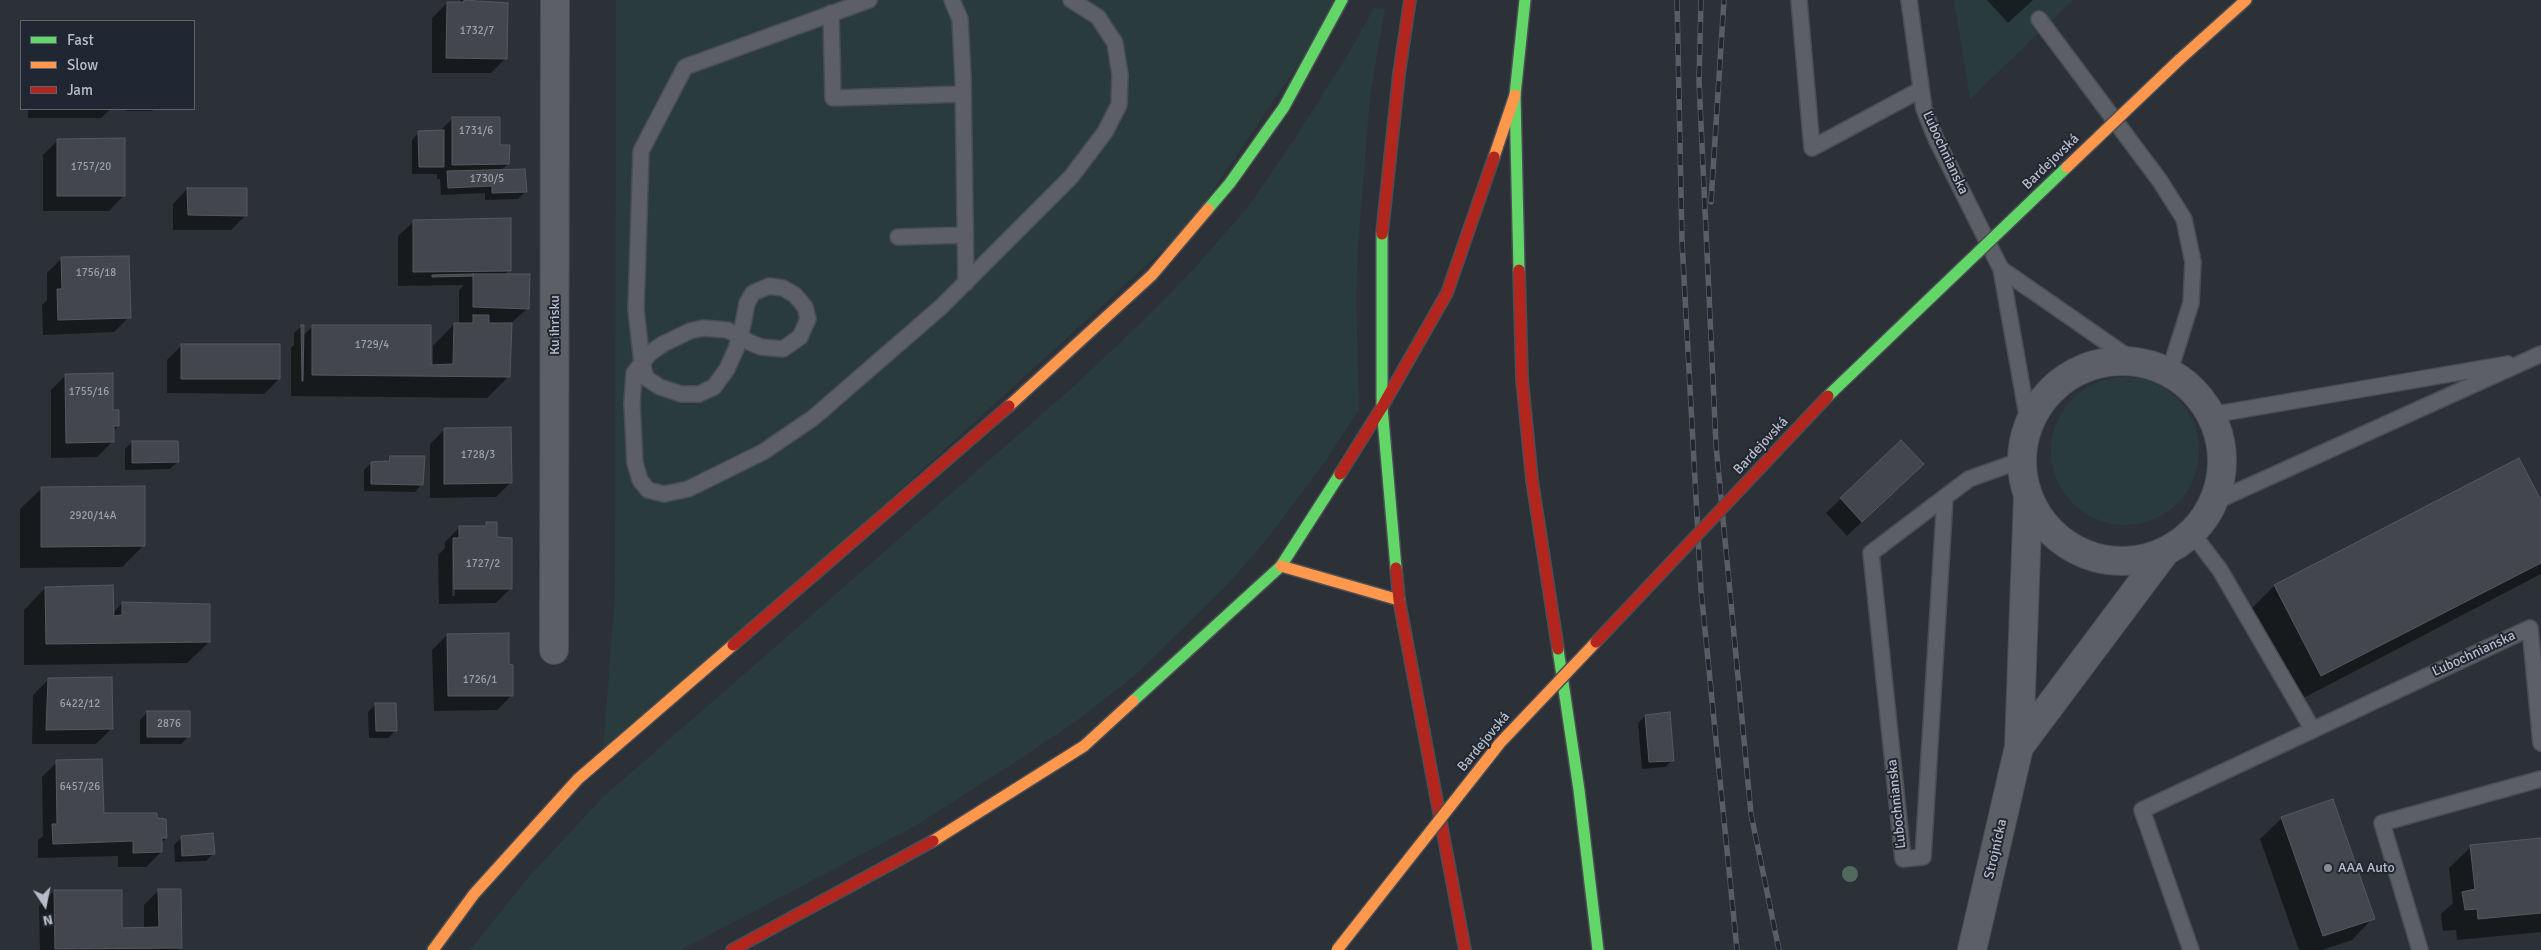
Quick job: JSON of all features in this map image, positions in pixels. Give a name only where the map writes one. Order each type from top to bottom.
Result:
[{"type":"main road","points":[[433,950],[474,894],[578,779],[997,418],[1152,274],[1230,183],[1284,107],[1342,0]]},
{"type":"main road","points":[[1410,0],[1399,74],[1381,243],[1382,407],[1399,600],[1465,950]]},
{"type":"main road","points":[[1524,0],[1515,95],[1522,379],[1532,480],[1580,790],[1598,950]]},
{"type":"main road","name":"Bardejovská","points":[[1337,950],[1500,743],[1833,391],[2179,60],[2246,0]]},
{"type":"main road","points":[[732,950],[945,835],[1084,746],[1281,566],[1382,407],[1447,293],[1515,95]]},
{"type":"main road","points":[[1281,566],[1399,600]]},
{"type":"street","name":"Ku ihrisku","points":[[554,650],[555,0]]},
{"type":"street","points":[[2134,362],[2158,368],[2169,373],[2198,395],[2211,415],[2220,436],[2222,458],[2221,481],[2214,502],[2202,522],[2165,552],[2019,747],[2028,496],[2022,460],[2024,442],[2029,426],[2046,397],[2071,376],[2102,364],[2134,362]]},
{"type":"street","points":[[2028,496],[2038,516],[2052,533],[2064,543],[2091,557],[2128,561],[2165,552]]},
{"type":"street","name":"Strojnícka","points":[[1972,950],[2019,747]]},
{"type":"lane","points":[[869,0],[685,67],[641,151],[636,310],[642,363],[646,378],[660,387],[681,394],[699,394],[714,387],[727,369],[740,336],[747,303],[754,293],[769,286],[783,288],[795,295],[805,307],[808,319],[800,337],[783,349],[761,347],[740,336],[727,330],[704,328],[690,331],[663,344],[650,353],[642,363],[634,373],[632,404],[635,463],[640,480],[648,490],[664,494],[688,490],[762,452],[814,418],[941,307],[1071,178],[1104,132],[1119,105],[1120,74],[1115,43],[1098,17],[1071,0]]},
{"type":"lane","points":[[952,0],[960,19],[966,283]]},
{"type":"lane","points":[[1799,0],[1812,148],[1920,90]]},
{"type":"lane","name":"Ľubochnianska","points":[[1909,0],[1924,109],[1936,139],[2001,269]]},
{"type":"lane","points":[[832,13],[833,98],[963,94]]},
{"type":"lane","points":[[2039,19],[2160,181],[2184,220],[2193,262],[2191,303],[2169,373]]},
{"type":"lane","points":[[898,237],[965,235]]},
{"type":"lane","points":[[2001,269],[2134,362]]},
{"type":"lane","points":[[2001,269],[2029,426]]},
{"type":"lane","points":[[2211,415],[2535,357]]},
{"type":"lane","points":[[2214,502],[2535,357]]},
{"type":"lane","name":"Ľubochnianska","points":[[1946,497],[1922,857],[1903,859],[1871,553],[1969,479],[2022,460]]},
{"type":"lane","points":[[2192,532],[2220,570],[2314,730]]},
{"type":"lane","name":"Ľubochnianska","points":[[2191,950],[2142,810],[2530,628],[2541,744]]},
{"type":"lane","points":[[2420,950],[2382,824],[2541,779]]},
{"type":"shaded area","points":[[616,0],[1342,0],[1187,228],[602,762],[615,598]]},
{"type":"shaded area","points":[[1954,0],[2073,0],[1970,99]]},
{"type":"shaded area","points":[[1374,8],[1385,9],[1370,96],[1358,245],[1356,297],[1359,409],[1329,456],[1267,539],[1228,584],[1134,676],[1079,719],[1023,757],[915,826],[681,950],[470,950],[527,879],[602,798],[1072,388],[1145,319],[1192,271],[1248,207],[1292,143],[1349,53]]},
{"type":"shaded area","points":[[2125,377],[2153,383],[2177,399],[2193,423],[2199,451],[2193,479],[2177,503],[2153,519],[2125,525],[2097,519],[2073,503],[2057,479],[2051,451],[2057,423],[2073,399],[2097,383]]},
{"type":"building","points":[[464,0],[508,3],[507,59],[446,58],[447,2],[464,2]]},
{"type":"building","points":[[452,117],[500,117],[500,145],[510,145],[509,164],[452,165]]},
{"type":"building","points":[[444,130],[444,167],[419,167],[418,131]]},
{"type":"building","points":[[125,138],[125,196],[57,196],[57,139]]},
{"type":"building","points":[[525,169],[527,192],[492,193],[492,186],[448,188],[447,171]]},
{"type":"building","points":[[187,188],[247,188],[247,216],[188,215]]},
{"type":"building","points":[[511,218],[511,271],[413,272],[413,220]]},
{"type":"building","points":[[129,256],[131,318],[58,320],[57,289],[62,289],[61,257]]},
{"type":"building","points":[[473,274],[530,274],[529,309],[473,307]]},
{"type":"building","points":[[473,274],[473,276],[432,277],[432,275]]},
{"type":"building","points":[[473,315],[489,315],[489,323],[512,323],[510,377],[312,375],[312,325],[431,325],[431,365],[453,364],[454,323],[473,323]]},
{"type":"building","points":[[301,325],[304,325],[303,381],[302,381]]},
{"type":"building","points":[[181,344],[280,344],[280,379],[181,379]]},
{"type":"building","points":[[113,373],[113,410],[119,410],[119,426],[114,426],[114,442],[66,443],[65,374]]},
{"type":"building","points":[[511,427],[512,483],[444,484],[444,428]]},
{"type":"building","points":[[1901,440],[1924,464],[1862,522],[1840,498]]},
{"type":"building","points":[[132,441],[178,441],[179,462],[132,463]]},
{"type":"building","points":[[390,456],[425,456],[423,485],[371,484],[371,462],[389,461]]},
{"type":"building","points":[[2519,458],[2541,500],[2541,563],[2321,676],[2274,585]]},
{"type":"building","points":[[145,486],[145,546],[41,547],[41,487]]},
{"type":"building","points":[[486,522],[497,522],[497,537],[512,538],[512,589],[454,589],[453,538],[459,538],[459,526],[486,526]]},
{"type":"building","points":[[113,585],[114,616],[122,615],[122,602],[210,604],[210,642],[46,644],[45,587]]},
{"type":"building","points":[[509,633],[509,664],[513,665],[513,696],[448,696],[447,634]]},
{"type":"building","points":[[112,677],[113,729],[46,730],[48,678]]},
{"type":"building","points":[[375,703],[396,703],[397,731],[376,731]]},
{"type":"building","points":[[147,711],[190,711],[190,737],[147,737]]},
{"type":"building","points":[[1670,712],[1674,761],[1649,762],[1645,715]]},
{"type":"building","points":[[102,759],[104,813],[157,813],[157,818],[166,819],[167,838],[162,838],[162,852],[133,853],[133,841],[53,844],[52,824],[57,824],[56,760]]},
{"type":"building","name":"AAA Auto","points":[[2333,799],[2375,919],[2323,936],[2281,817]]},
{"type":"building","points":[[213,833],[215,854],[182,856],[181,836]]},
{"type":"building","points":[[2541,838],[2541,913],[2478,919],[2477,909],[2465,910],[2462,892],[2475,889],[2470,845]]},
{"type":"building","points":[[158,889],[181,889],[182,948],[55,949],[54,890],[122,890],[122,928],[159,927]]},
{"type":"railway","points":[[1677,0],[1682,241],[1701,590],[1737,950]]},
{"type":"railway","points":[[1701,0],[1699,81],[1716,445],[1751,814],[1779,950]]},
{"type":"railway","points":[[1711,202],[1724,0]]},
{"type":"traffic: fast","points":[[1208,209],[1230,183],[1284,107],[1342,0]]},
{"type":"traffic: fast","points":[[1519,270],[1515,95],[1525,0]]},
{"type":"traffic: fast","points":[[1828,396],[2067,167]]},
{"type":"traffic: fast","points":[[1382,234],[1382,407],[1396,568]]},
{"type":"traffic: fast","points":[[1133,701],[1281,566],[1340,474]]},
{"type":"traffic: fast","points":[[1558,649],[1579,790],[1598,950]]},
{"type":"traffic: slow","points":[[2179,60],[2246,0]]},
{"type":"traffic: slow","points":[[2067,167],[2179,60]]},
{"type":"traffic: slow","points":[[1494,157],[1515,95]]},
{"type":"traffic: slow","points":[[1009,406],[1152,275],[1208,209]]},
{"type":"traffic: slow","points":[[1281,566],[1399,600]]},
{"type":"traffic: slow","points":[[1337,950],[1500,743],[1596,642]]},
{"type":"traffic: slow","points":[[433,950],[474,894],[578,779],[733,645]]},
{"type":"traffic: slow","points":[[933,841],[1084,746],[1133,701]]},
{"type":"traffic: jam","points":[[1382,234],[1399,74],[1410,0]]},
{"type":"traffic: jam","points":[[1340,474],[1382,407],[1447,293],[1494,157]]},
{"type":"traffic: jam","points":[[1519,270],[1522,379],[1532,480],[1558,649]]},
{"type":"traffic: jam","points":[[1596,642],[1828,396]]},
{"type":"traffic: jam","points":[[733,645],[1009,406]]},
{"type":"traffic: jam","points":[[1396,568],[1399,600],[1465,950]]},
{"type":"traffic: jam","points":[[732,950],[933,841]]},
{"type":"place","name":"AAA Auto","points":[[2328,868]]}]
